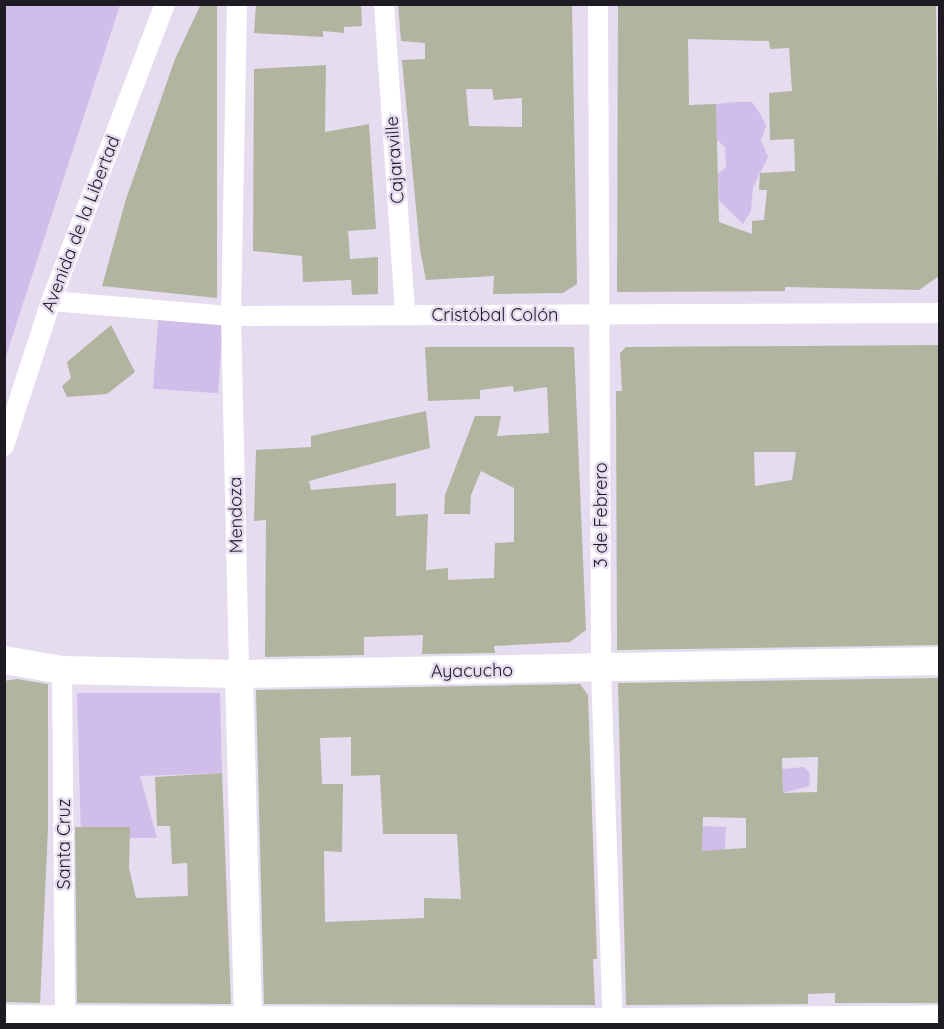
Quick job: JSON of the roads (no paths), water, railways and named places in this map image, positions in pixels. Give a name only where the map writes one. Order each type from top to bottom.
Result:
[{"type":"main road","name":"Ayacucho","points":[[4,660],[62,670],[239,674],[601,670],[939,662]]},
{"type":"main road","name":"Mendoza","points":[[239,674],[248,1022]]},
{"type":"main road","points":[[4,1019],[614,1023],[939,1019]]},
{"type":"street","name":"Avenida de la Libertad","points":[[4,446],[51,301],[165,4]]},
{"type":"street","name":"Mendoza","points":[[237,4],[231,316],[239,674]]},
{"type":"street","name":"Cajaraville","points":[[384,4],[405,315]]},
{"type":"street","name":"3 de Febrero","points":[[598,4],[601,670],[614,1023]]},
{"type":"street","name":"Cristóbal Colón","points":[[51,301],[231,316],[939,313]]},
{"type":"street","name":"Santa Cruz","points":[[62,670],[65,1018]]}]
